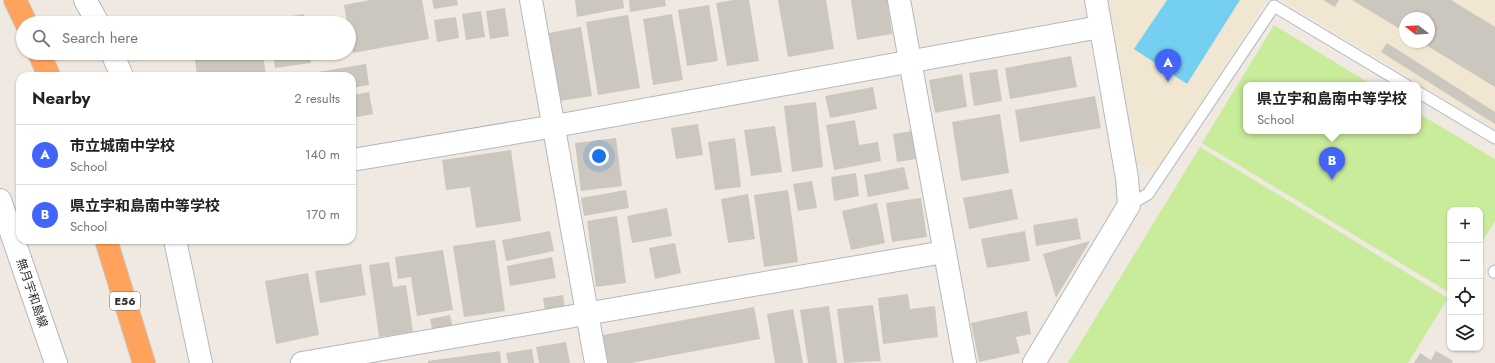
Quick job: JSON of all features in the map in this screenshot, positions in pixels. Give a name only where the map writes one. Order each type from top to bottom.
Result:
[{"type":"highway","points":[[15,0],[23,16]]},
{"type":"highway","points":[[42,60],[47,72]]},
{"type":"highway","name":"E56","points":[[107,244],[144,363]]},
{"type":"street","points":[[85,0],[94,16]]},
{"type":"street","points":[[531,0],[555,126],[596,363]]},
{"type":"street","points":[[899,0],[965,363]]},
{"type":"street","points":[[1034,363],[1129,205],[1127,178],[1096,0]]},
{"type":"street","points":[[356,159],[555,126],[911,60],[1100,27]]},
{"type":"street","points":[[115,60],[120,72]]},
{"type":"street","name":"無月宇和島線","points":[[2,212],[56,363]]},
{"type":"street","points":[[176,244],[201,363]]},
{"type":"street","points":[[302,363],[587,315],[944,252]]},
{"type":"lane","points":[[1129,205],[1148,194],[1274,6],[1401,82]]},
{"type":"lane","points":[[1421,94],[1495,138]]},
{"type":"shaded area","points":[[1108,0],[1267,0],[1156,172],[1136,164]]},
{"type":"shaded area","points":[[1282,0],[1495,0],[1495,129],[1421,84],[1421,82],[1417,82]]},
{"type":"green space","points":[[1274,25],[1367,82],[1243,82],[1243,134],[1421,134],[1421,115],[1495,159],[1495,221],[1483,240],[1483,207],[1447,207],[1447,291],[1202,143]]},
{"type":"green space","points":[[1200,147],[1447,297],[1408,363],[1068,363]]},
{"type":"water","points":[[1167,0],[1240,0],[1187,84],[1134,49]]},
{"type":"building","points":[[370,0],[422,0],[429,39],[356,52],[356,16],[346,16],[344,5]]},
{"type":"building","points":[[432,0],[457,0],[458,5],[434,9]]},
{"type":"building","points":[[575,0],[623,0],[624,8],[577,17]]},
{"type":"building","points":[[629,0],[665,0],[666,6],[630,12]]},
{"type":"building","points":[[734,0],[749,0],[759,61],[727,66],[716,3]]},
{"type":"building","points":[[778,0],[826,0],[834,49],[788,57]]},
{"type":"building","points":[[851,0],[887,0],[892,34],[857,40]]},
{"type":"building","points":[[1323,0],[1339,0],[1335,7]]},
{"type":"building","points":[[1352,0],[1451,0],[1495,27],[1495,87],[1431,48],[1435,48],[1435,12],[1399,12],[1399,28]]},
{"type":"building","points":[[709,5],[718,61],[687,66],[678,10]]},
{"type":"building","points":[[505,8],[509,36],[490,39],[486,11]]},
{"type":"building","points":[[481,11],[485,37],[466,40],[462,14]]},
{"type":"building","points":[[304,14],[304,16],[292,16]]},
{"type":"building","points":[[672,14],[683,80],[653,85],[643,19]]},
{"type":"building","points":[[628,15],[640,88],[598,95],[586,22]]},
{"type":"building","points":[[456,17],[459,38],[437,42],[434,20]]},
{"type":"building","points":[[581,27],[592,96],[560,101],[549,33]]},
{"type":"building","points":[[1387,43],[1495,112],[1495,124],[1381,52]]},
{"type":"building","points":[[1071,56],[1077,87],[1010,99],[1005,68]]},
{"type":"building","points":[[195,60],[264,60],[265,72],[196,72]]},
{"type":"building","points":[[274,60],[310,60],[311,63],[275,68]]},
{"type":"building","points":[[366,64],[369,85],[356,87],[356,72],[318,72]]},
{"type":"building","points":[[997,69],[1002,101],[974,106],[969,73]]},
{"type":"building","points":[[962,74],[967,107],[935,113],[929,80]]},
{"type":"building","points":[[873,87],[877,109],[830,118],[825,96]]},
{"type":"building","points":[[369,92],[373,114],[356,117],[356,94]]},
{"type":"building","points":[[1095,96],[1101,128],[1020,142],[1015,110]]},
{"type":"building","points":[[816,102],[823,167],[792,172],[784,106]]},
{"type":"building","points":[[1000,114],[1009,173],[961,181],[952,122]]},
{"type":"building","points":[[855,120],[859,145],[878,142],[881,161],[834,170],[826,125]]},
{"type":"building","points":[[698,124],[703,155],[676,159],[671,128]]},
{"type":"building","points":[[775,126],[782,172],[751,176],[744,130]]},
{"type":"building","points":[[912,131],[916,159],[897,162],[893,134]]},
{"type":"building","points":[[616,138],[622,186],[581,191],[575,143]]},
{"type":"building","points":[[735,138],[741,187],[715,190],[708,142]]},
{"type":"building","points":[[511,150],[521,221],[476,228],[470,187],[446,190],[442,160]]},
{"type":"building","points":[[904,167],[909,189],[868,197],[864,175]]},
{"type":"building","points":[[856,173],[859,196],[834,201],[831,177]]},
{"type":"building","points":[[812,181],[817,208],[798,211],[793,184]]},
{"type":"building","points":[[1012,189],[1018,219],[969,229],[963,198]]},
{"type":"building","points":[[626,190],[629,208],[584,216],[581,198]]},
{"type":"building","points":[[788,190],[798,262],[764,267],[754,195]]},
{"type":"building","points":[[748,194],[755,239],[728,243],[721,199]]},
{"type":"building","points":[[921,198],[927,237],[892,242],[886,203]]},
{"type":"building","points":[[877,203],[885,243],[851,250],[842,211]]},
{"type":"building","points":[[667,208],[672,236],[632,243],[627,216]]},
{"type":"building","points":[[617,216],[626,283],[596,287],[587,221]]},
{"type":"building","points":[[1077,218],[1081,239],[1036,246],[1033,225]]},
{"type":"building","points":[[550,231],[554,251],[506,261],[502,240]]},
{"type":"building","points":[[1025,231],[1030,261],[987,268],[981,239]]},
{"type":"building","points":[[495,240],[505,311],[464,317],[453,246]]},
{"type":"building","points":[[1090,241],[1056,298],[1043,254]]},
{"type":"building","points":[[675,243],[681,273],[655,279],[649,248]]},
{"type":"building","points":[[443,250],[453,310],[417,316],[411,277],[398,279],[395,257]]},
{"type":"building","points":[[552,257],[556,278],[510,286],[507,266]]},
{"type":"building","points":[[389,262],[393,287],[406,285],[413,332],[379,337],[369,265]]},
{"type":"building","points":[[361,264],[366,295],[320,303],[315,271]]},
{"type":"building","points":[[308,273],[319,335],[276,344],[265,281]]},
{"type":"building","points":[[908,294],[910,309],[935,306],[938,337],[883,344],[878,298]]},
{"type":"building","points":[[563,295],[565,310],[545,312],[543,298]]},
{"type":"building","points":[[873,305],[881,361],[844,363],[837,309]]},
{"type":"building","points":[[829,306],[837,363],[808,363],[800,310]]},
{"type":"building","points":[[754,307],[760,339],[631,363],[608,363],[603,335]]},
{"type":"building","points":[[793,309],[803,363],[775,363],[767,314]]},
{"type":"building","points":[[1027,311],[1031,334],[1016,337],[1020,353],[979,362],[971,323]]},
{"type":"building","points":[[450,315],[453,329],[433,333],[430,319]]},
{"type":"building","points":[[566,342],[570,363],[539,363],[536,347]]},
{"type":"building","points":[[532,349],[534,363],[508,363],[506,353]]},
{"type":"building","points":[[500,351],[501,363],[428,363],[428,361]]},
{"type":"building","points":[[1436,351],[1453,361],[1452,363],[1414,363],[1420,353],[1431,360]]},
{"type":"place","name":"市立城南中学校","points":[[1168,82]]},
{"type":"place","name":"県立宇和島南中等学校","points":[[1332,180]]}]
